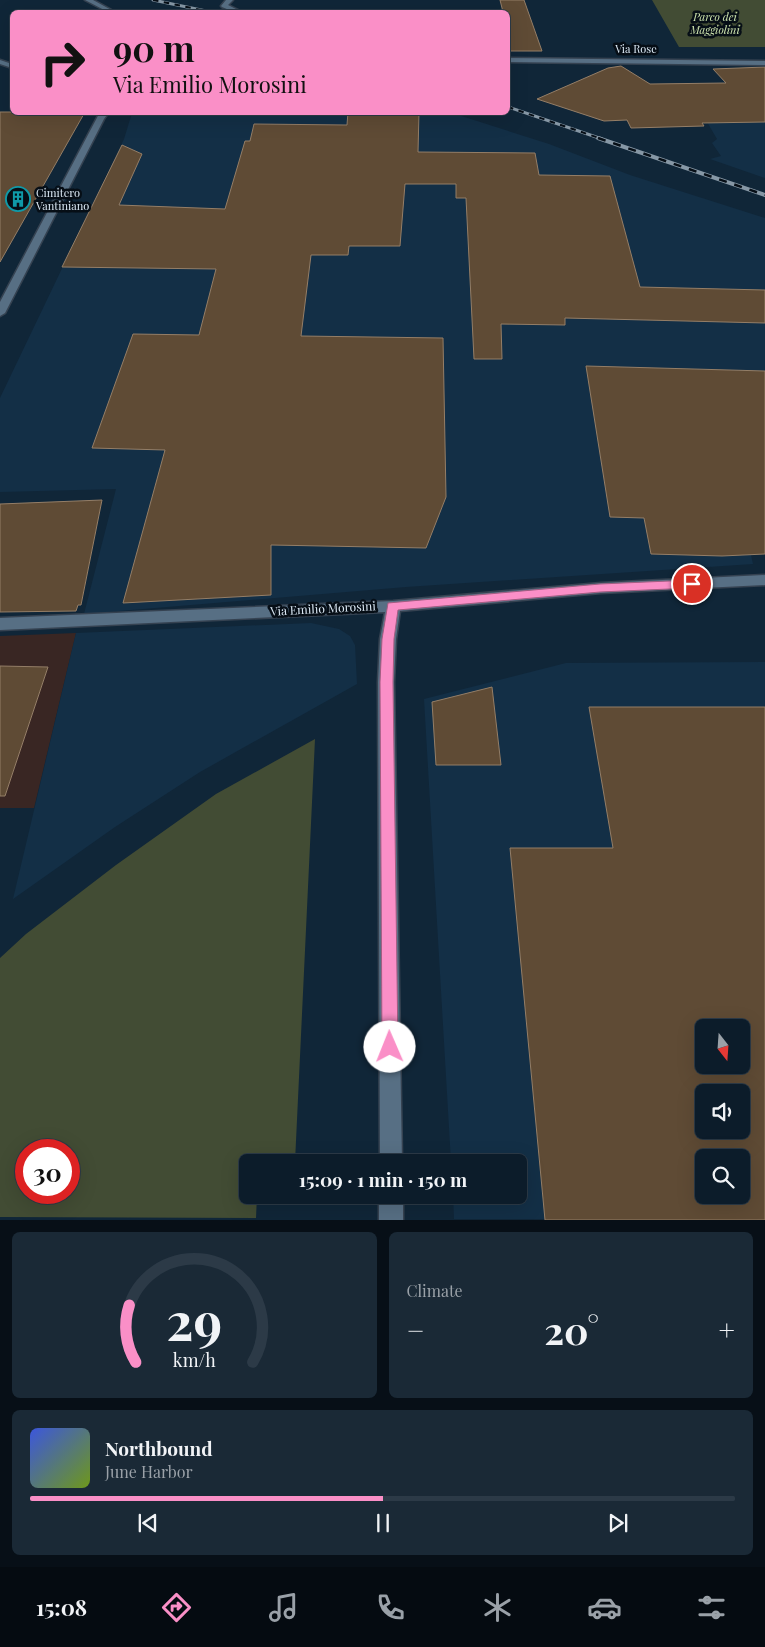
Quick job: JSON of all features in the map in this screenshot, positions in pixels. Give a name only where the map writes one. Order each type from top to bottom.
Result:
[{"type":"street","points":[[88,0],[108,10]]},
{"type":"street","points":[[230,0],[224,6],[234,10]]},
{"type":"street","name":"Via Rose","points":[[510,60],[765,63]]},
{"type":"street","points":[[0,313],[100,115]]},
{"type":"street","name":"Via Emilio Morosini","points":[[0,624],[392,606],[600,588],[765,580]]},
{"type":"street","points":[[390,1154],[386,682],[392,606]]},
{"type":"street","points":[[391,1204],[391,1220]]},
{"type":"shaded area","points":[[131,115],[458,115],[549,144],[630,175],[765,218],[765,554],[751,555],[753,564],[406,587],[84,614],[116,489],[0,492],[0,398],[124,139]]},
{"type":"shaded area","points":[[707,122],[765,122],[765,178],[710,159],[721,156],[712,143],[717,139]]},
{"type":"shaded area","points":[[311,623],[339,629],[350,636],[355,645],[357,684],[200,772],[115,827],[13,899],[76,633]]},
{"type":"shaded area","points":[[76,633],[34,808],[0,808],[0,636]]},
{"type":"shaded area","points":[[765,662],[765,1219],[454,1219],[453,1204],[527,1204],[527,1154],[451,1154],[424,699],[566,663]]},
{"type":"green space","name":"Parco dei Maggiolini","points":[[652,0],[765,0],[765,47],[679,47]]},
{"type":"green space","points":[[315,739],[295,1154],[239,1154],[239,1204],[257,1204],[256,1218],[0,1217],[0,958],[26,934],[116,865],[216,794]]},
{"type":"building","points":[[500,0],[524,0],[542,51],[510,51],[510,10],[502,10]]},
{"type":"building","points":[[621,66],[650,84],[726,83],[713,69],[765,67],[765,122],[702,123],[704,126],[631,128],[627,120],[604,121],[537,99],[608,68]]},
{"type":"building","name":"Cimitero Vantiniano","points":[[0,112],[10,112],[10,115],[83,115],[0,262]]},
{"type":"building","points":[[348,115],[419,115],[418,152],[535,153],[539,175],[610,176],[640,287],[765,290],[765,323],[565,318],[565,325],[501,324],[502,359],[474,359],[466,198],[456,198],[456,184],[405,184],[400,246],[349,246],[348,255],[311,255],[301,336],[443,338],[446,497],[426,548],[271,545],[271,595],[123,603],[165,450],[92,448],[133,334],[199,335],[216,269],[62,267],[122,145],[142,154],[119,205],[225,209],[245,141],[250,141],[254,124],[347,125]]},
{"type":"building","points":[[586,366],[765,371],[765,554],[722,556],[651,554],[644,518],[610,517]]},
{"type":"building","points":[[102,500],[81,605],[78,605],[76,611],[0,612],[0,504]]},
{"type":"building","points":[[0,666],[48,667],[5,796],[0,796]]},
{"type":"building","points":[[492,687],[501,765],[436,765],[432,702]]},
{"type":"building","points":[[589,707],[765,707],[765,1220],[545,1220],[510,848],[613,848]]},
{"type":"railway","points":[[153,0],[201,10]]},
{"type":"railway","points":[[510,108],[602,139]]},
{"type":"railway","points":[[598,138],[765,195]]},
{"type":"place","name":"Cimitero Vantiniano","points":[[18,199]]},
{"type":"route","points":[[390,1047],[386,682],[392,606],[600,588],[692,584]]}]
